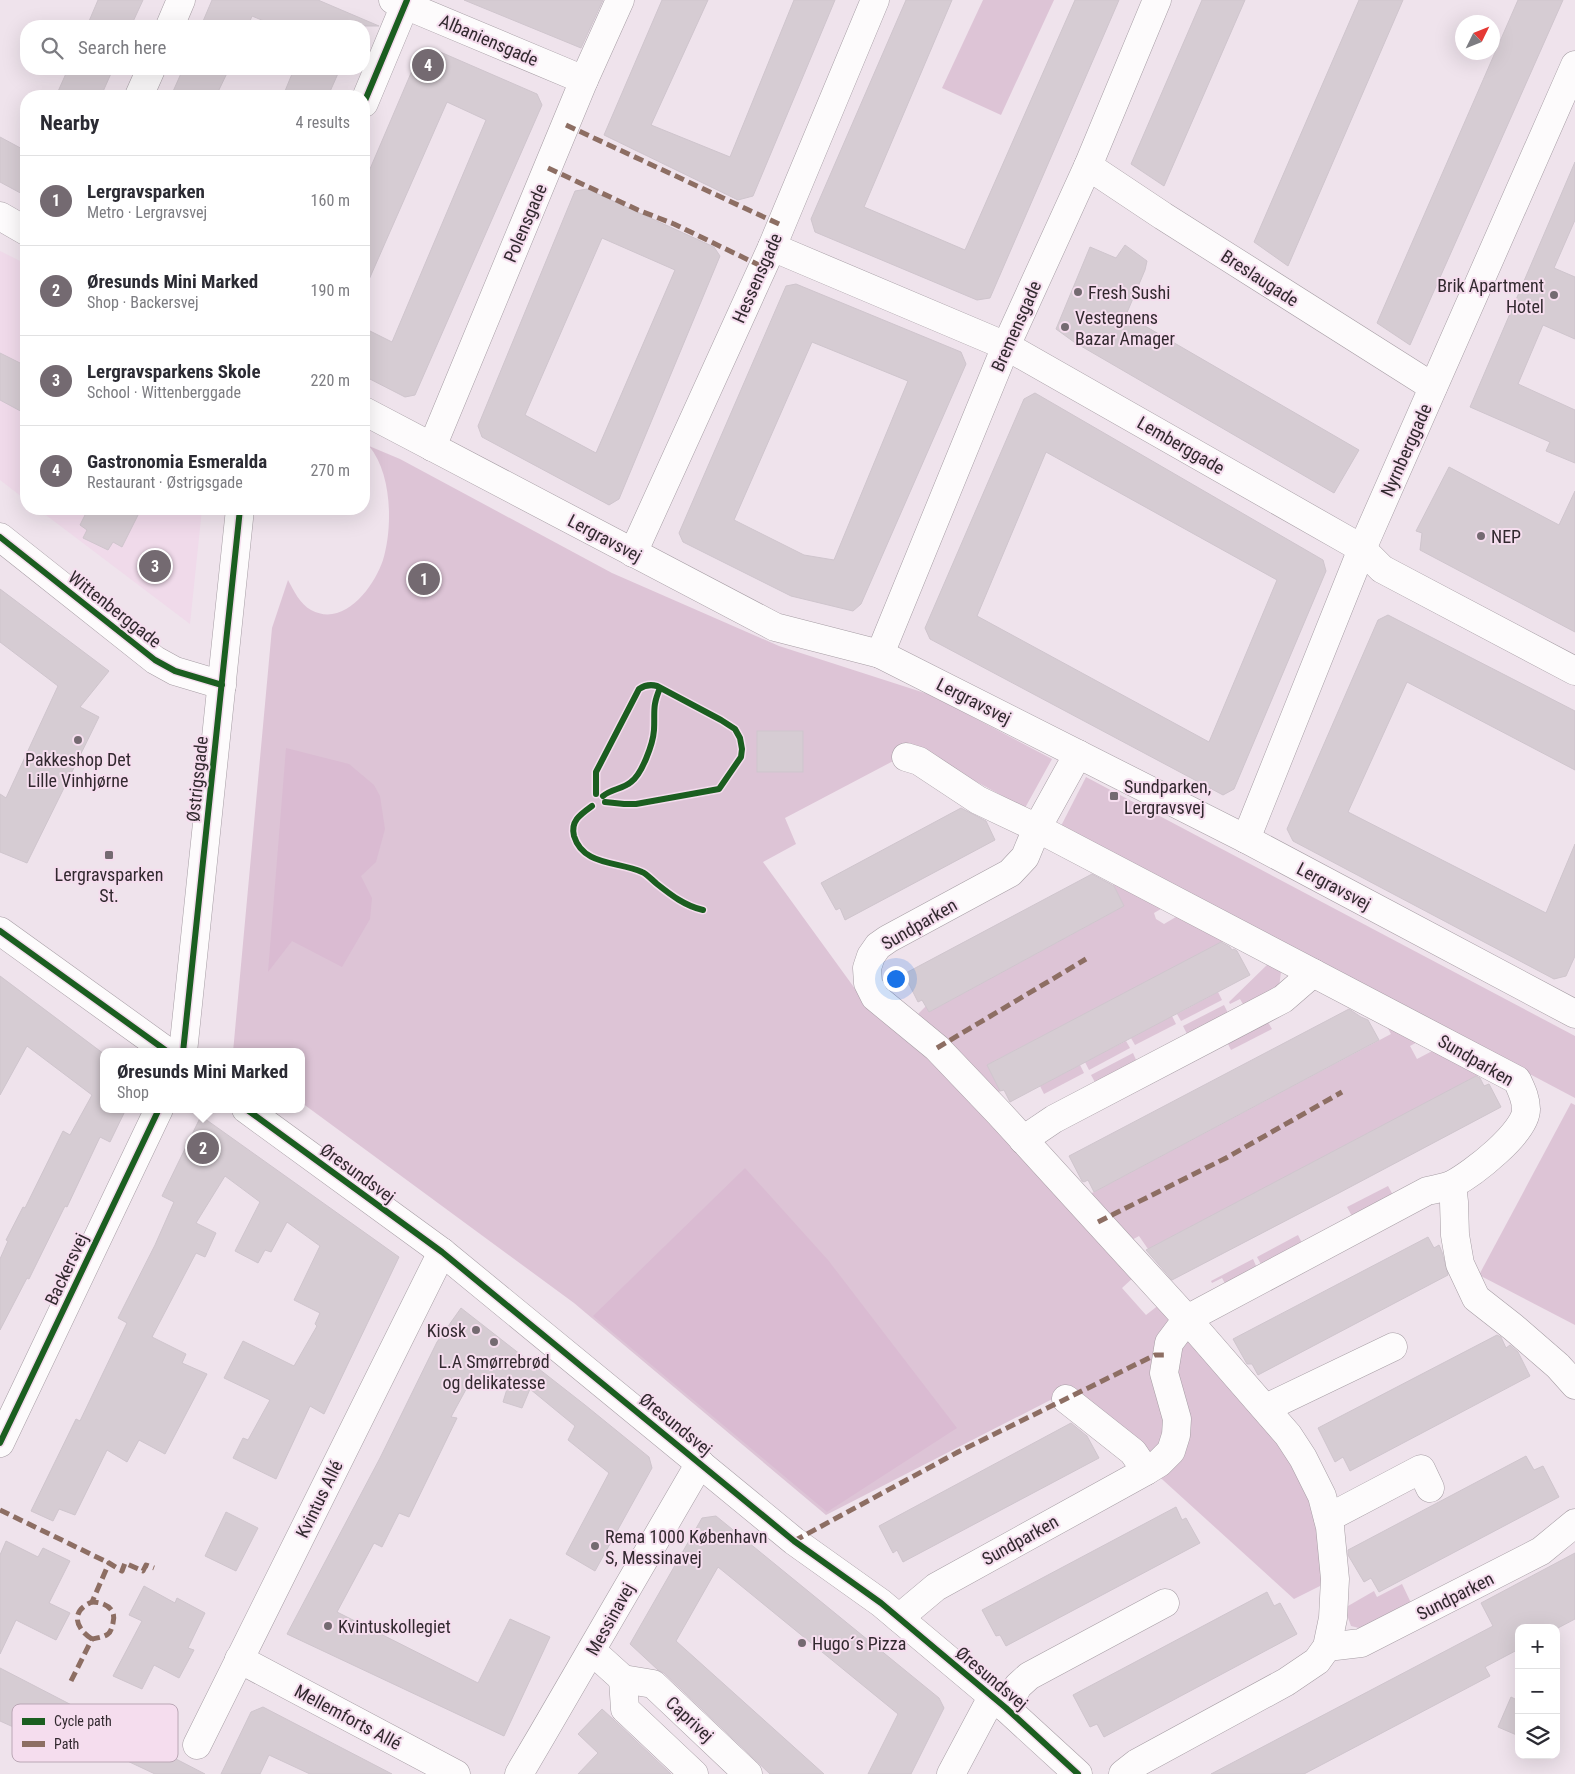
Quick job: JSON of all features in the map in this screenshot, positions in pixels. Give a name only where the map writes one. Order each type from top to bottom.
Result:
[{"type":"street","points":[[173,20],[181,0]]},
{"type":"street","name":"Polensgade","points":[[432,447],[584,80],[620,0]]},
{"type":"street","name":"Hessensgade","points":[[633,553],[772,247],[875,0]]},
{"type":"street","name":"Bremensgade","points":[[880,654],[1006,346],[1088,166],[1157,0]]},
{"type":"street","points":[[369,90],[402,2]]},
{"type":"street","name":"Albaniensgade","points":[[402,2],[584,80]]},
{"type":"street","name":"Nyrnberggade","points":[[1246,839],[1362,549],[1575,65]]},
{"type":"street","points":[[142,90],[148,75]]},
{"type":"street","name":"Breslaugade","points":[[1088,166],[1163,216],[1433,387]]},
{"type":"street","points":[[0,216],[20,227]]},
{"type":"street","name":"Lemberggade","points":[[772,247],[1006,346],[1362,549],[1382,568],[1575,672]]},
{"type":"street","name":"Lergravsvej","points":[[370,414],[775,627],[880,654],[1246,839],[1575,1014]]},
{"type":"street","name":"Østrigsgade","points":[[183,1048],[239,515]]},
{"type":"street","name":"Wittenberggade","points":[[0,537],[155,660],[175,671],[222,685]]},
{"type":"street","name":"Sundparken","points":[[1078,754],[1037,828],[1025,857],[1010,874],[878,946],[870,956],[867,968],[868,983],[875,997],[937,1048],[1187,1319],[1266,1408],[1303,1458],[1322,1496],[1330,1528],[1335,1580],[1333,1618],[1326,1647],[1317,1661],[1286,1682],[1137,1763],[1123,1774]]},
{"type":"street","name":"Sundparken","points":[[900,1618],[936,1586],[1146,1471],[1159,1463],[1171,1451],[1176,1435],[1177,1419],[1164,1373],[1169,1343],[1187,1319],[1427,1191],[1452,1185],[1480,1166],[1508,1142],[1518,1129],[1527,1111],[1525,1096],[1517,1080],[1037,828],[978,800],[919,761],[906,757]]},
{"type":"street","points":[[0,931],[162,1048]]},
{"type":"street","points":[[1023,1140],[1054,1119],[1283,999],[1313,973]]},
{"type":"street","name":"Backersvej","points":[[0,1443],[157,1113]]},
{"type":"street","name":"Øresundsvej","points":[[251,1113],[442,1252],[794,1541],[860,1587],[900,1618],[1078,1774]]},
{"type":"street","points":[[1452,1185],[1455,1235],[1460,1264],[1476,1298],[1558,1366],[1575,1385]]},
{"type":"street","name":"Kvintus Allé","points":[[197,1745],[442,1252]]},
{"type":"street","points":[[1266,1408],[1393,1347]]},
{"type":"street","points":[[1066,1399],[1133,1452],[1146,1471]]},
{"type":"street","name":"Messinavej","points":[[519,1774],[700,1463]]},
{"type":"street","points":[[1328,1518],[1421,1469],[1430,1488]]},
{"type":"street","name":"Sundparken","points":[[1326,1647],[1361,1643],[1541,1552],[1575,1523]]},
{"type":"street","points":[[951,1774],[999,1703],[1029,1676],[1165,1603]]},
{"type":"street","points":[[592,1651],[623,1679],[625,1709],[694,1774]]},
{"type":"street","name":"Mellemforts Allé","points":[[239,1659],[456,1774]]},
{"type":"street","name":"Caprivej","points":[[623,1679],[653,1684],[748,1774]]},
{"type":"shaded area","points":[[983,0],[1054,0],[1001,115],[942,88]]},
{"type":"shaded area","points":[[0,251],[20,261],[20,495],[0,480]]},
{"type":"shaded area","points":[[370,446],[400,459],[612,573],[779,646],[931,695],[1052,759],[1025,808],[916,749],[785,818],[796,844],[763,862],[861,997],[945,1068],[1135,1276],[1122,1288],[1146,1315],[1160,1304],[1286,1442],[1312,1491],[1324,1584],[1294,1599],[1066,1392],[826,1515],[574,1303],[305,1105],[305,1048],[233,1048],[272,628],[288,580],[298,597],[307,607],[323,614],[335,614],[346,609],[356,602],[373,582],[383,560],[389,517],[386,485],[377,457]]},
{"type":"shaded area","points":[[46,515],[201,515],[190,624]]},
{"type":"shaded area","points":[[286,748],[349,764],[374,785],[380,796],[385,829],[376,862],[361,876],[372,898],[370,919],[342,967],[292,941],[268,972]]},
{"type":"shaded area","points":[[1086,777],[1575,1036],[1575,1098],[1061,826]]},
{"type":"shaded area","points":[[1111,880],[1166,906],[1154,913],[1156,919],[1164,924],[1181,914],[1226,940],[987,1065],[1000,1091],[997,1095],[916,1016],[926,1006],[929,1012],[1124,906]]},
{"type":"shaded area","points":[[1269,963],[1280,968],[1279,987],[1244,1006],[1240,999],[1230,1004],[1229,1002]]},
{"type":"shaded area","points":[[1218,992],[1222,1000],[1181,1021],[1177,1014]]},
{"type":"shaded area","points":[[1224,1005],[1229,1015],[1188,1036],[1183,1026]]},
{"type":"shaded area","points":[[1172,1016],[1176,1024],[1135,1045],[1131,1038]]},
{"type":"shaded area","points":[[1266,1019],[1272,1029],[1231,1050],[1226,1040]]},
{"type":"shaded area","points":[[1384,1021],[1421,1040],[1410,1046],[1417,1059],[1436,1049],[1479,1075],[1148,1249],[1139,1236],[1130,1241],[1087,1195],[1391,1034]]},
{"type":"shaded area","points":[[1126,1041],[1130,1048],[1089,1070],[1085,1062]]},
{"type":"shaded area","points":[[1133,1053],[1137,1062],[1096,1084],[1091,1075]]},
{"type":"shaded area","points":[[1080,1065],[1084,1073],[1044,1094],[1040,1086]]},
{"type":"shaded area","points":[[1571,1103],[1575,1105],[1575,1325],[1479,1275]]},
{"type":"shaded area","points":[[745,1168],[828,1260],[957,1428],[827,1512],[593,1316]]},
{"type":"shaded area","points":[[1388,1186],[1394,1197],[1353,1218],[1347,1207]]},
{"type":"shaded area","points":[[1298,1235],[1303,1245],[1262,1266],[1257,1257]]},
{"type":"shaded area","points":[[1253,1259],[1257,1268],[1226,1285],[1222,1278],[1212,1283],[1211,1281]]},
{"type":"shaded area","points":[[1402,1584],[1412,1605],[1363,1629],[1351,1626],[1347,1615],[1348,1606],[1374,1591],[1377,1597]]},
{"type":"building","points":[[98,0],[143,0],[134,20],[90,20]]},
{"type":"building","points":[[212,0],[318,0],[365,20],[262,20],[252,16],[250,20],[204,20]]},
{"type":"building","points":[[464,0],[603,0],[581,48]]},
{"type":"building","points":[[662,0],[708,0],[651,125],[730,157],[794,0],[835,0],[753,196],[738,200],[604,135]]},
{"type":"building","points":[[906,0],[952,0],[864,207],[965,250],[1075,0],[1119,0],[990,298],[977,300],[815,232],[811,219]]},
{"type":"building","points":[[1202,0],[1245,0],[1164,186],[1131,164]]},
{"type":"building","points":[[1359,0],[1403,0],[1288,266],[1254,242]]},
{"type":"building","points":[[1518,0],[1563,0],[1410,345],[1377,323],[1492,60],[1500,60],[1500,41]]},
{"type":"building","points":[[370,22],[379,26],[370,26]]},
{"type":"building","points":[[431,48],[537,94],[542,105],[415,395],[405,397],[370,379],[370,331],[392,342],[486,120],[447,102],[370,277],[370,169],[420,52]]},
{"type":"building","points":[[65,75],[110,75],[104,90],[59,90]]},
{"type":"building","points":[[180,75],[226,75],[219,90],[174,90]]},
{"type":"building","points":[[292,75],[337,75],[331,90],[285,90]]},
{"type":"building","points":[[0,137],[20,148],[20,193],[0,182]]},
{"type":"building","points":[[1575,162],[1575,220],[1554,268],[1575,277],[1575,339],[1543,325],[1518,384],[1575,410],[1575,463],[1546,451],[1550,442],[1470,407]]},
{"type":"building","points":[[587,189],[714,247],[720,256],[619,499],[609,505],[482,437],[478,426],[575,191]],"holes":[[[602,238],[675,270],[596,453],[525,415]]]},
{"type":"building","points":[[1125,245],[1147,261],[1126,315],[1359,450],[1334,493],[1074,342],[1056,329],[1090,247],[1116,258]]},
{"type":"building","points":[[796,284],[961,352],[966,364],[861,604],[853,611],[791,596],[683,542],[679,533],[786,286]],"holes":[[[812,342],[908,381],[834,560],[804,555],[734,520]]]},
{"type":"building","points":[[0,353],[20,363],[20,411],[0,400]]},
{"type":"building","points":[[1035,393],[1323,560],[1326,571],[1234,789],[1223,795],[930,639],[925,628],[1024,399]],"holes":[[[1046,452],[1277,580],[1209,742],[977,616]]]},
{"type":"building","points":[[1449,467],[1559,525],[1575,491],[1575,632],[1420,550],[1422,533],[1416,531]]},
{"type":"building","points":[[85,515],[138,515],[122,547],[113,542],[108,550],[83,538],[87,530],[80,525]]},
{"type":"building","points":[[0,589],[109,671],[80,707],[99,717],[27,863],[0,852],[0,794],[6,798],[58,686],[0,642]]},
{"type":"building","points":[[1388,615],[1575,711],[1575,770],[1407,682],[1348,812],[1546,913],[1575,844],[1575,956],[1566,976],[1554,979],[1293,841],[1287,829],[1378,620]]},
{"type":"building","points":[[757,731],[803,731],[803,772],[757,772]]},
{"type":"building","points":[[961,808],[986,821],[995,840],[845,920],[840,908],[836,910],[821,883]]},
{"type":"building","points":[[1092,874],[1114,886],[1124,906],[929,1012],[922,1000],[918,1002],[904,974]]},
{"type":"building","points":[[1221,942],[1232,950],[1237,951],[1250,975],[1010,1102],[1004,1090],[1000,1091],[987,1065]]},
{"type":"building","points":[[0,976],[100,1051],[100,1113],[124,1113],[110,1142],[100,1137],[67,1207],[65,1206],[29,1279],[27,1278],[0,1330],[0,1259],[8,1241],[6,1240],[23,1207],[25,1208],[63,1131],[70,1135],[92,1095],[27,1046],[0,1095]]},
{"type":"building","points":[[1349,1009],[1368,1020],[1379,1040],[1094,1192],[1088,1180],[1082,1181],[1069,1156]]},
{"type":"building","points":[[1476,1076],[1480,1078],[1484,1086],[1489,1084],[1501,1107],[1172,1280],[1146,1250]]},
{"type":"building","points":[[201,1116],[399,1257],[324,1414],[310,1406],[276,1479],[233,1458],[243,1438],[248,1440],[270,1400],[224,1378],[243,1341],[294,1366],[317,1326],[315,1324],[320,1313],[294,1300],[320,1246],[287,1222],[271,1252],[265,1250],[258,1263],[235,1251],[260,1202],[225,1176],[196,1223],[216,1233],[205,1257],[196,1253],[152,1337],[186,1354],[182,1363],[207,1374],[165,1454],[139,1440],[127,1462],[107,1450],[75,1515],[59,1509],[53,1521],[31,1511],[76,1419],[80,1421],[127,1323],[118,1318],[155,1245],[174,1202],[162,1196]]},
{"type":"building","points":[[1428,1237],[1434,1248],[1439,1245],[1448,1275],[1258,1375],[1252,1364],[1247,1364],[1233,1339]]},
{"type":"building","points":[[461,1308],[649,1457],[652,1468],[595,1571],[566,1554],[609,1473],[568,1440],[575,1426],[530,1389],[522,1408],[503,1402],[507,1389],[470,1382],[451,1417],[457,1418],[409,1517],[399,1513],[382,1547],[374,1543],[337,1612],[478,1683],[510,1619],[550,1637],[504,1736],[287,1634],[380,1458],[437,1342]]},
{"type":"building","points":[[1497,1335],[1501,1337],[1506,1348],[1510,1345],[1518,1352],[1530,1376],[1350,1471],[1343,1457],[1335,1462],[1318,1428]]},
{"type":"building","points":[[1071,1423],[1087,1436],[1099,1458],[903,1562],[897,1550],[893,1553],[879,1526]]},
{"type":"building","points":[[1526,1456],[1534,1470],[1543,1466],[1559,1497],[1379,1592],[1371,1578],[1364,1582],[1348,1555],[1348,1550]]},
{"type":"building","points":[[1176,1507],[1182,1520],[1186,1518],[1200,1543],[1006,1646],[1000,1635],[996,1636],[982,1610]]},
{"type":"building","points":[[226,1512],[258,1528],[236,1571],[205,1556]]},
{"type":"building","points":[[716,1516],[939,1698],[944,1708],[911,1774],[868,1774],[898,1714],[718,1567],[676,1641],[824,1774],[770,1774],[664,1673],[658,1670],[630,1644],[702,1518]]},
{"type":"building","points":[[6,1541],[38,1557],[43,1548],[70,1561],[49,1603],[70,1613],[56,1640],[16,1620],[0,1654],[0,1555]]},
{"type":"building","points":[[1575,1553],[1575,1619],[1560,1627],[1560,1624],[1515,1624],[1515,1651],[1485,1667],[1490,1676],[1304,1774],[1211,1774],[1493,1626],[1481,1603]]},
{"type":"building","points":[[144,1586],[175,1603],[177,1598],[205,1613],[188,1648],[194,1650],[179,1678],[154,1665],[142,1689],[113,1676],[142,1621],[129,1615]]},
{"type":"building","points":[[1267,1592],[1274,1606],[1280,1603],[1297,1634],[1104,1737],[1097,1724],[1090,1727],[1073,1695]]},
{"type":"building","points":[[0,1668],[70,1704],[12,1704],[12,1726],[0,1721]]},
{"type":"building","points":[[1511,1697],[1515,1699],[1515,1734],[1498,1727]]},
{"type":"building","points":[[263,1707],[392,1774],[310,1774],[269,1755],[260,1774],[221,1774],[251,1712]]},
{"type":"building","points":[[602,1709],[671,1774],[578,1774],[598,1753],[578,1734]]},
{"type":"building","points":[[178,1760],[205,1774],[155,1774],[130,1762],[178,1762]]},
{"type":"marked path","points":[[566,125],[781,225]]},
{"type":"marked path","points":[[548,168],[638,210],[674,224],[763,267]]},
{"type":"marked path","points":[[937,1048],[1086,959]]},
{"type":"marked path","points":[[1098,1222],[1226,1158],[1342,1092]]},
{"type":"marked path","points":[[794,1541],[958,1452],[1155,1355],[1167,1355]]},
{"type":"marked path","points":[[0,1510],[109,1563]]},
{"type":"marked path","points":[[92,1639],[86,1635],[79,1625],[78,1615],[80,1610],[92,1602],[109,1563],[122,1571],[125,1563],[143,1571],[146,1565],[154,1568]]},
{"type":"marked path","points":[[71,1681],[92,1639],[102,1637],[111,1631],[114,1618],[112,1610],[101,1603],[92,1602]]},
{"type":"cycle path","points":[[369,90],[407,0]]},
{"type":"cycle path","points":[[183,1048],[239,515]]},
{"type":"cycle path","points":[[0,537],[155,660],[175,671],[222,685]]},
{"type":"cycle path","points":[[596,794],[596,772],[639,689],[643,687],[657,686],[721,720],[735,729],[740,738],[741,757],[719,789],[636,804],[605,802]]},
{"type":"cycle path","points":[[603,796],[631,782],[643,766],[653,736],[655,705],[660,688]]},
{"type":"cycle path","points":[[592,806],[577,818],[573,831],[579,846],[585,853],[593,858],[642,872],[678,900],[703,910]]},
{"type":"cycle path","points":[[0,931],[162,1048]]},
{"type":"cycle path","points":[[0,1443],[157,1113]]},
{"type":"cycle path","points":[[251,1113],[442,1252],[794,1541],[881,1603],[1006,1708],[1078,1774]]},
{"type":"place","name":"Gastronomia Esmeralda","points":[[428,65]]},
{"type":"place","name":"Fresh Sushi","points":[[1078,292]]},
{"type":"place","name":"Brik Apartment Hotel","points":[[1554,295]]},
{"type":"place","name":"Vestegnens Bazar Amager","points":[[1065,327]]},
{"type":"place","name":"NEP","points":[[1481,536]]},
{"type":"place","name":"Lergravsparkens Skole","points":[[155,566]]},
{"type":"place","name":"Lergravsparken","points":[[424,579]]},
{"type":"place","name":"Pakkeshop Det Lille Vinhjørne","points":[[78,740]]},
{"type":"place","name":"Sundparken, Lergravsvej","points":[[1114,796]]},
{"type":"place","name":"Lergravsparken St.","points":[[109,855]]},
{"type":"place","name":"Øresunds Mini Marked","points":[[203,1148]]},
{"type":"place","name":"Kiosk","points":[[476,1330]]},
{"type":"place","name":"L.A Smørrebrød og delikatesse","points":[[494,1342]]},
{"type":"place","name":"Rema 1000 København S, Messinavej","points":[[595,1546]]},
{"type":"place","name":"Kvintuskollegiet","points":[[328,1626]]},
{"type":"place","name":"Hugo´s Pizza","points":[[802,1643]]}]
